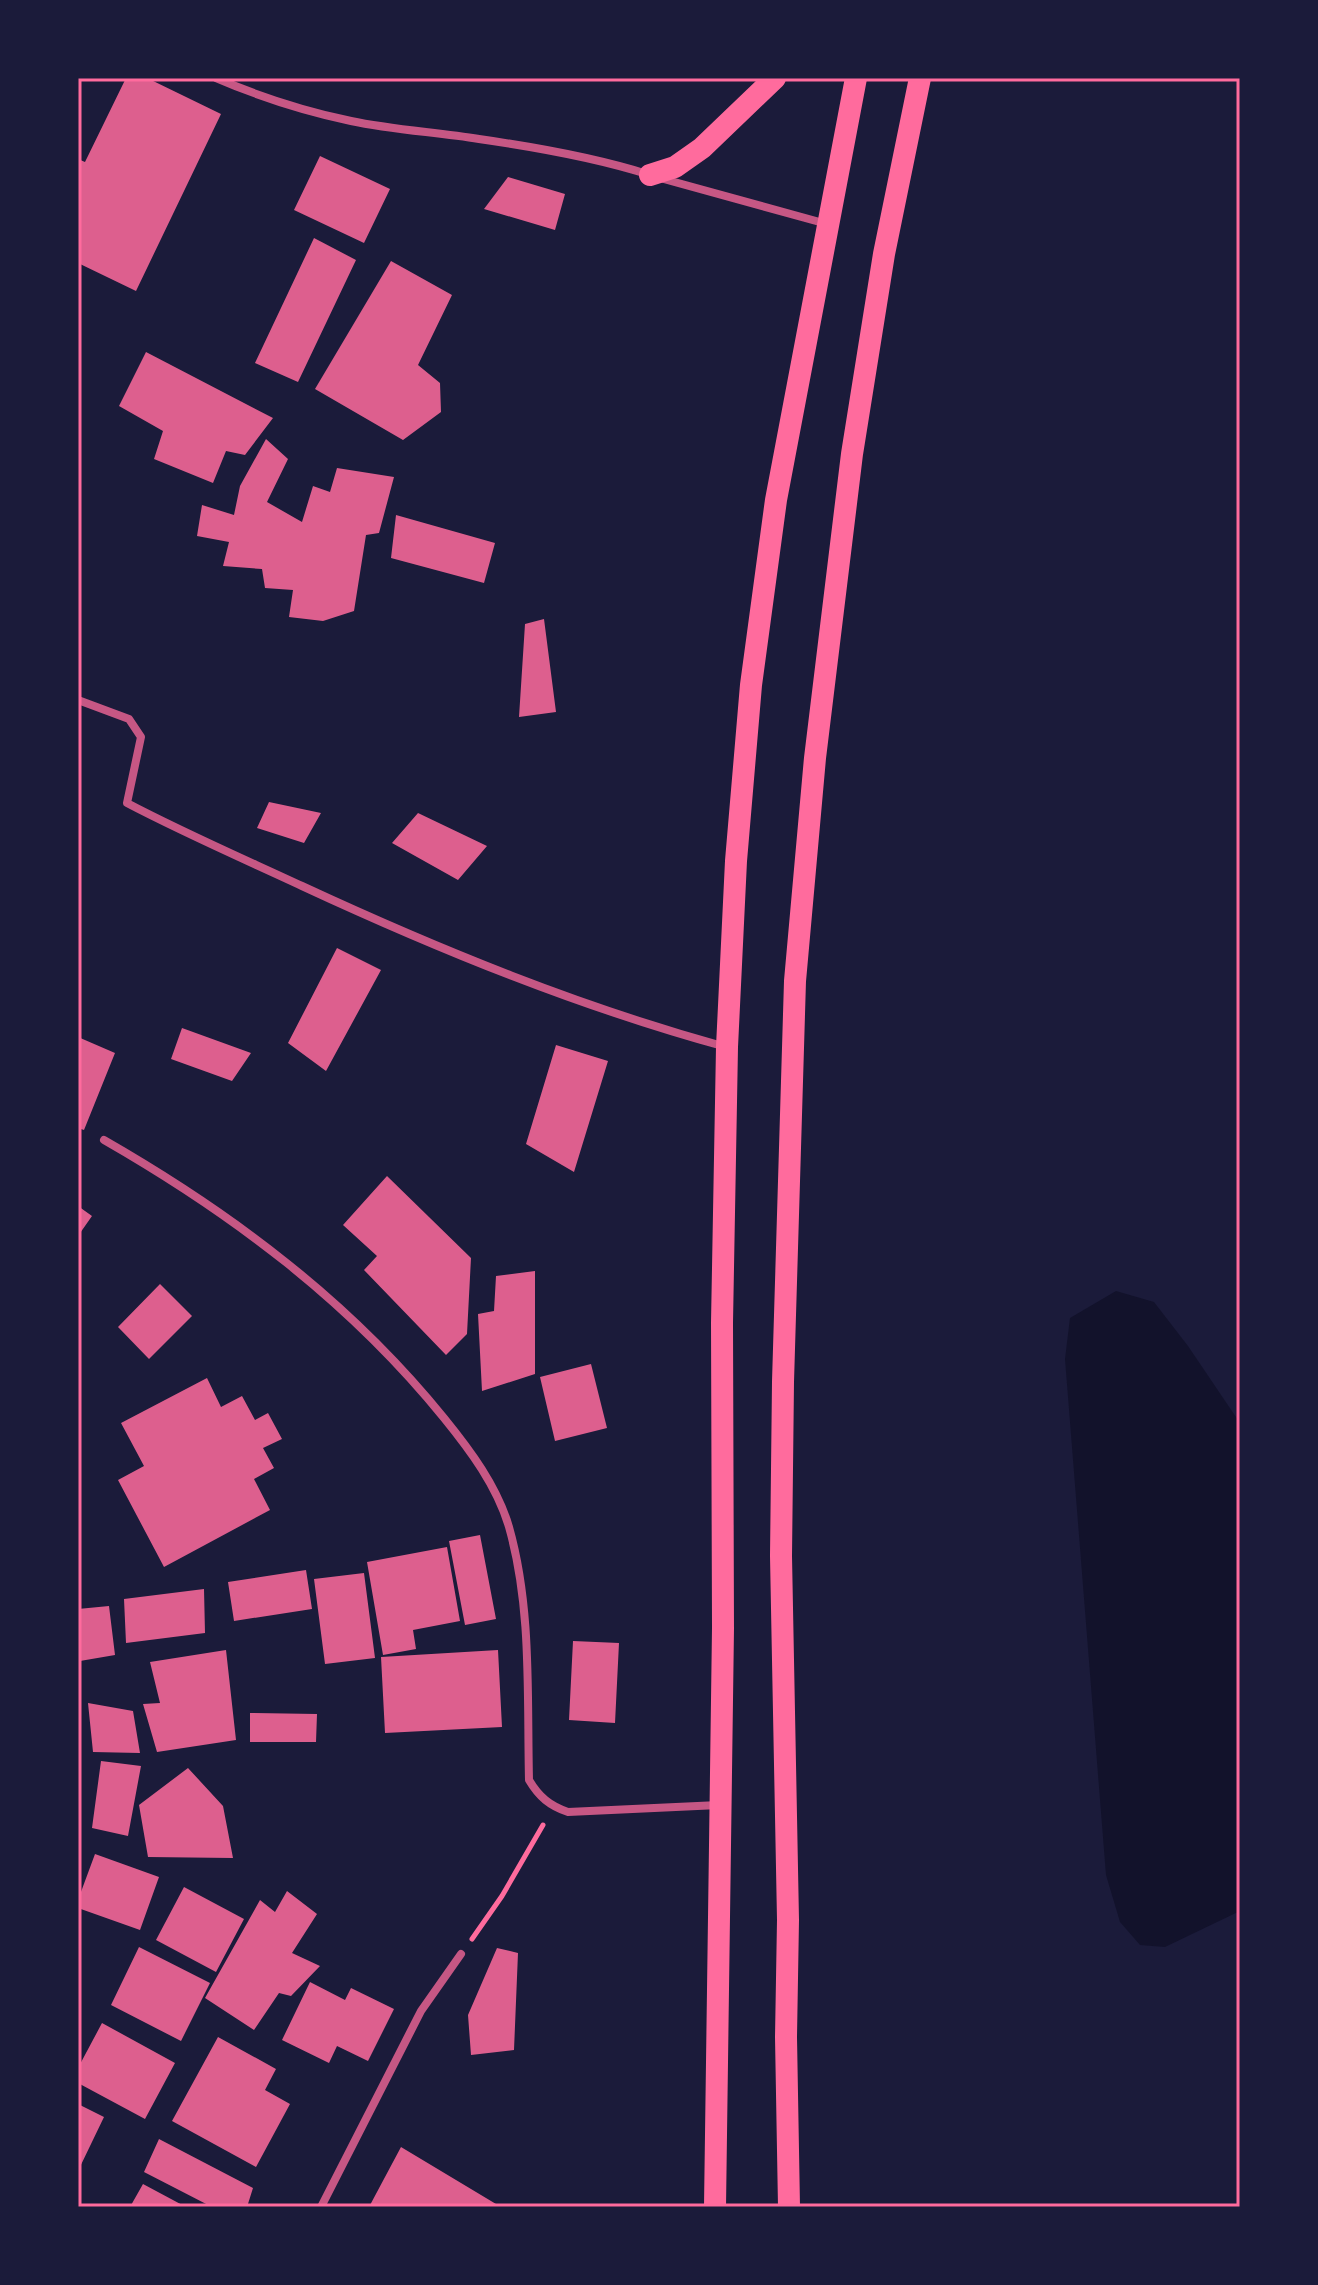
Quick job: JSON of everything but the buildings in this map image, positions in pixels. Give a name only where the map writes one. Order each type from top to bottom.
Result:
[{"type":"highway","points":[[650,175],[675,167],[702,148],[775,78]]},
{"type":"highway","points":[[715,2207],[723,1628],[721,1337],[727,1047],[736,861],[751,685],[781,472],[856,78]]},
{"type":"highway","points":[[789,2207],[786,2037],[788,1920],[781,1556],[795,981],[816,745],[850,468],[884,254],[920,78]]},
{"type":"street","points":[[216,78],[293,107],[352,122],[562,153],[617,165],[756,207],[827,224]]},
{"type":"street","points":[[78,700],[129,719],[141,737],[127,803],[138,809],[457,955],[546,990],[727,1047]]},
{"type":"street","points":[[104,1140],[225,1215],[306,1277],[378,1343],[464,1443],[497,1498],[515,1553],[527,1663],[529,1780],[536,1792],[552,1806],[568,1812],[719,1805]]},
{"type":"street","points":[[321,2207],[421,2011],[461,1954]]},
{"type":"path","points":[[461,1954],[510,1883],[552,1806]]},
{"type":"shaded area","points":[[1116,1291],[1154,1302],[1240,1423],[1240,1911],[1165,1947],[1140,1945],[1120,1922],[1106,1875],[1065,1359],[1070,1318]]}]
